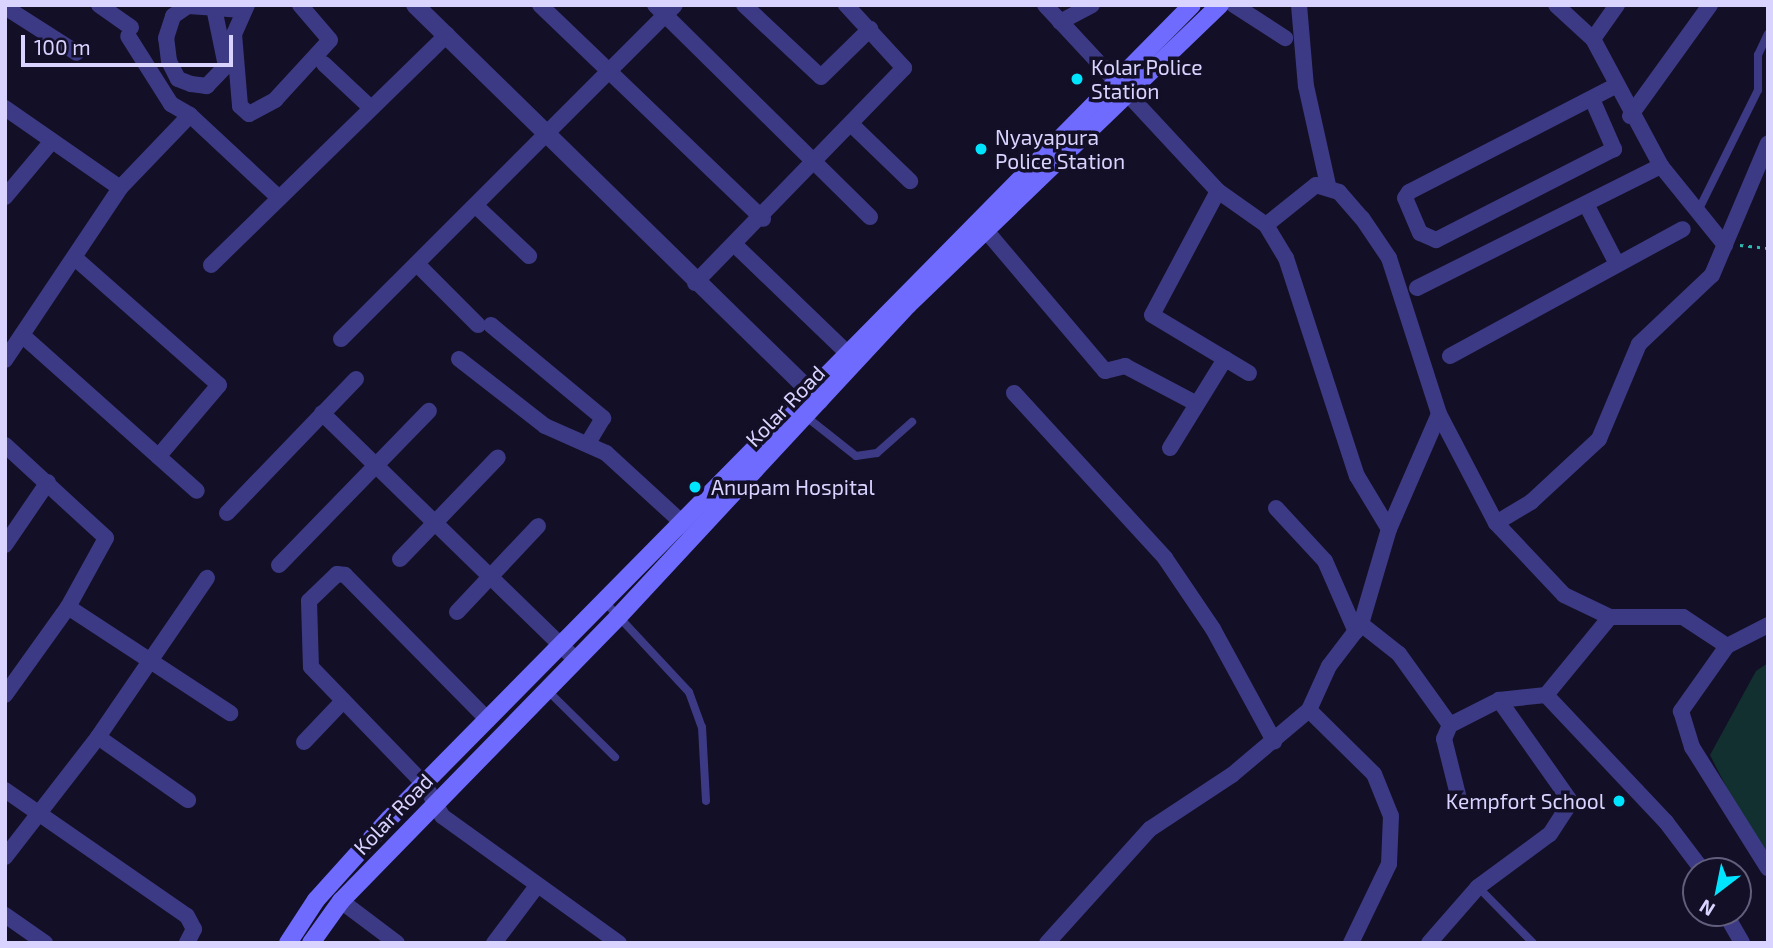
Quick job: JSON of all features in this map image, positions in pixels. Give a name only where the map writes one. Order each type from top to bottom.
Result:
[{"type":"main road","name":"Kolar Road","points":[[312,943],[341,901],[619,617],[689,529],[799,411],[988,233],[1006,202],[1113,84],[1192,5]]},
{"type":"main road","name":"Kolar Road","points":[[814,396],[845,351],[1006,202],[1125,98],[1220,5]]},
{"type":"main road","name":"Kolar Road","points":[[288,943],[334,879],[425,785],[605,602],[689,529]]},
{"type":"street","points":[[99,5],[130,32],[171,104],[190,115],[279,198]]},
{"type":"street","points":[[214,8],[226,66],[207,86],[178,79],[166,38],[173,16],[188,6],[244,7],[234,34],[240,106],[249,114],[275,100],[330,40],[300,5]]},
{"type":"street","points":[[415,5],[695,283],[814,396]]},
{"type":"street","points":[[540,5],[763,219]]},
{"type":"street","points":[[744,5],[821,76],[870,29]]},
{"type":"street","points":[[695,283],[763,219],[904,68],[846,5]]},
{"type":"street","points":[[1045,5],[1125,98],[1218,191],[1266,225],[1286,258],[1357,476],[1389,529]]},
{"type":"street","points":[[1059,22],[1092,5]]},
{"type":"street","points":[[1234,5],[1285,38]]},
{"type":"street","points":[[1299,5],[1306,86],[1328,185],[1390,258],[1439,414],[1496,523],[1564,595],[1610,617],[1683,617],[1727,646]]},
{"type":"street","points":[[1556,5],[1593,39],[1630,116],[1661,166],[1725,245]]},
{"type":"street","points":[[1593,39],[1617,5]]},
{"type":"street","points":[[1630,116],[1710,5]]},
{"type":"street","points":[[5,7],[76,53]]},
{"type":"street","points":[[341,338],[418,265],[609,72],[665,9],[817,160],[870,217]]},
{"type":"street","points":[[211,265],[447,35]]},
{"type":"street","points":[[324,64],[370,108]]},
{"type":"street","points":[[1592,99],[1614,149],[1436,240],[1420,233],[1405,198],[1409,192],[1615,86]]},
{"type":"street","points":[[5,108],[120,188]]},
{"type":"street","points":[[5,360],[120,188],[190,115]]},
{"type":"street","points":[[852,125],[910,181]]},
{"type":"street","points":[[5,197],[52,141]]},
{"type":"street","points":[[1496,523],[1531,502],[1599,439],[1639,344],[1701,290],[1725,245],[1768,144]]},
{"type":"street","points":[[1418,288],[1661,166]]},
{"type":"street","points":[[1266,225],[1316,185],[1328,185]]},
{"type":"street","points":[[1218,191],[1152,314],[1249,373]]},
{"type":"street","points":[[1586,204],[1617,264]]},
{"type":"street","points":[[475,206],[529,256]]},
{"type":"street","points":[[1450,356],[1684,229]]},
{"type":"street","points":[[988,233],[1105,371],[1125,366],[1198,404]]},
{"type":"street","points":[[734,244],[845,351]]},
{"type":"street","points":[[75,258],[219,385],[158,457]]},
{"type":"street","points":[[418,265],[484,325],[603,418],[587,443]]},
{"type":"street","points":[[22,335],[197,491]]},
{"type":"street","points":[[459,359],[545,426],[587,443],[689,529]]},
{"type":"street","points":[[1170,448],[1225,359]]},
{"type":"street","points":[[227,513],[356,379]]},
{"type":"street","points":[[1014,393],[1165,558],[1213,629],[1274,741]]},
{"type":"street","points":[[279,565],[429,411]]},
{"type":"street","points":[[322,413],[576,660]]},
{"type":"street","points":[[1047,943],[1150,830],[1274,741],[1309,710],[1329,666],[1358,628],[1389,529],[1439,414]]},
{"type":"street","points":[[5,445],[106,538],[68,607],[5,695]]},
{"type":"street","points":[[400,559],[498,457]]},
{"type":"street","points":[[5,545],[48,482]]},
{"type":"street","points":[[1276,508],[1325,561],[1358,628],[1399,653],[1450,725]]},
{"type":"street","points":[[457,612],[538,526]]},
{"type":"street","points":[[488,720],[340,574],[306,611],[311,667],[425,785],[433,805],[610,940]]},
{"type":"street","points":[[5,857],[98,737],[207,578]]},
{"type":"street","points":[[68,607],[230,713]]},
{"type":"street","points":[[1460,803],[1444,739],[1450,725],[1499,700],[1546,695],[1610,617]]},
{"type":"street","points":[[1768,625],[1727,646],[1681,711],[1692,747],[1768,868]]},
{"type":"street","points":[[1546,695],[1666,822],[1692,857]]},
{"type":"street","points":[[1429,943],[1478,887],[1550,834],[1571,802],[1499,700]]},
{"type":"street","points":[[304,742],[344,701]]},
{"type":"street","points":[[1309,710],[1374,774],[1391,816],[1389,864],[1351,943]]},
{"type":"street","points":[[98,737],[188,800]]},
{"type":"street","points":[[5,790],[187,916],[194,929],[187,943]]},
{"type":"street","points":[[494,943],[537,886]]},
{"type":"street","points":[[341,901],[397,943]]},
{"type":"street","points":[[5,915],[45,943]]},
{"type":"street","points":[[1733,927],[1742,943]]},
{"type":"lane","points":[[1698,211],[1758,90],[1758,55],[1768,34]]},
{"type":"lane","points":[[799,411],[856,456],[877,453],[912,422]]},
{"type":"lane","points":[[605,602],[677,677],[696,708],[706,801]]},
{"type":"lane","points":[[546,689],[615,757]]},
{"type":"lane","points":[[1478,887],[1533,943]]},
{"type":"path","points":[[1725,245],[1768,248]]},
{"type":"green space","points":[[1768,663],[1768,869],[1710,755],[1756,671]]},
{"type":"place","name":"Kolar Police Station","points":[[1077,79]]},
{"type":"place","name":"Nyayapura Police Station","points":[[981,149]]},
{"type":"place","name":"Anupam Hospital","points":[[695,487]]},
{"type":"place","name":"Kempfort School","points":[[1619,801]]}]
